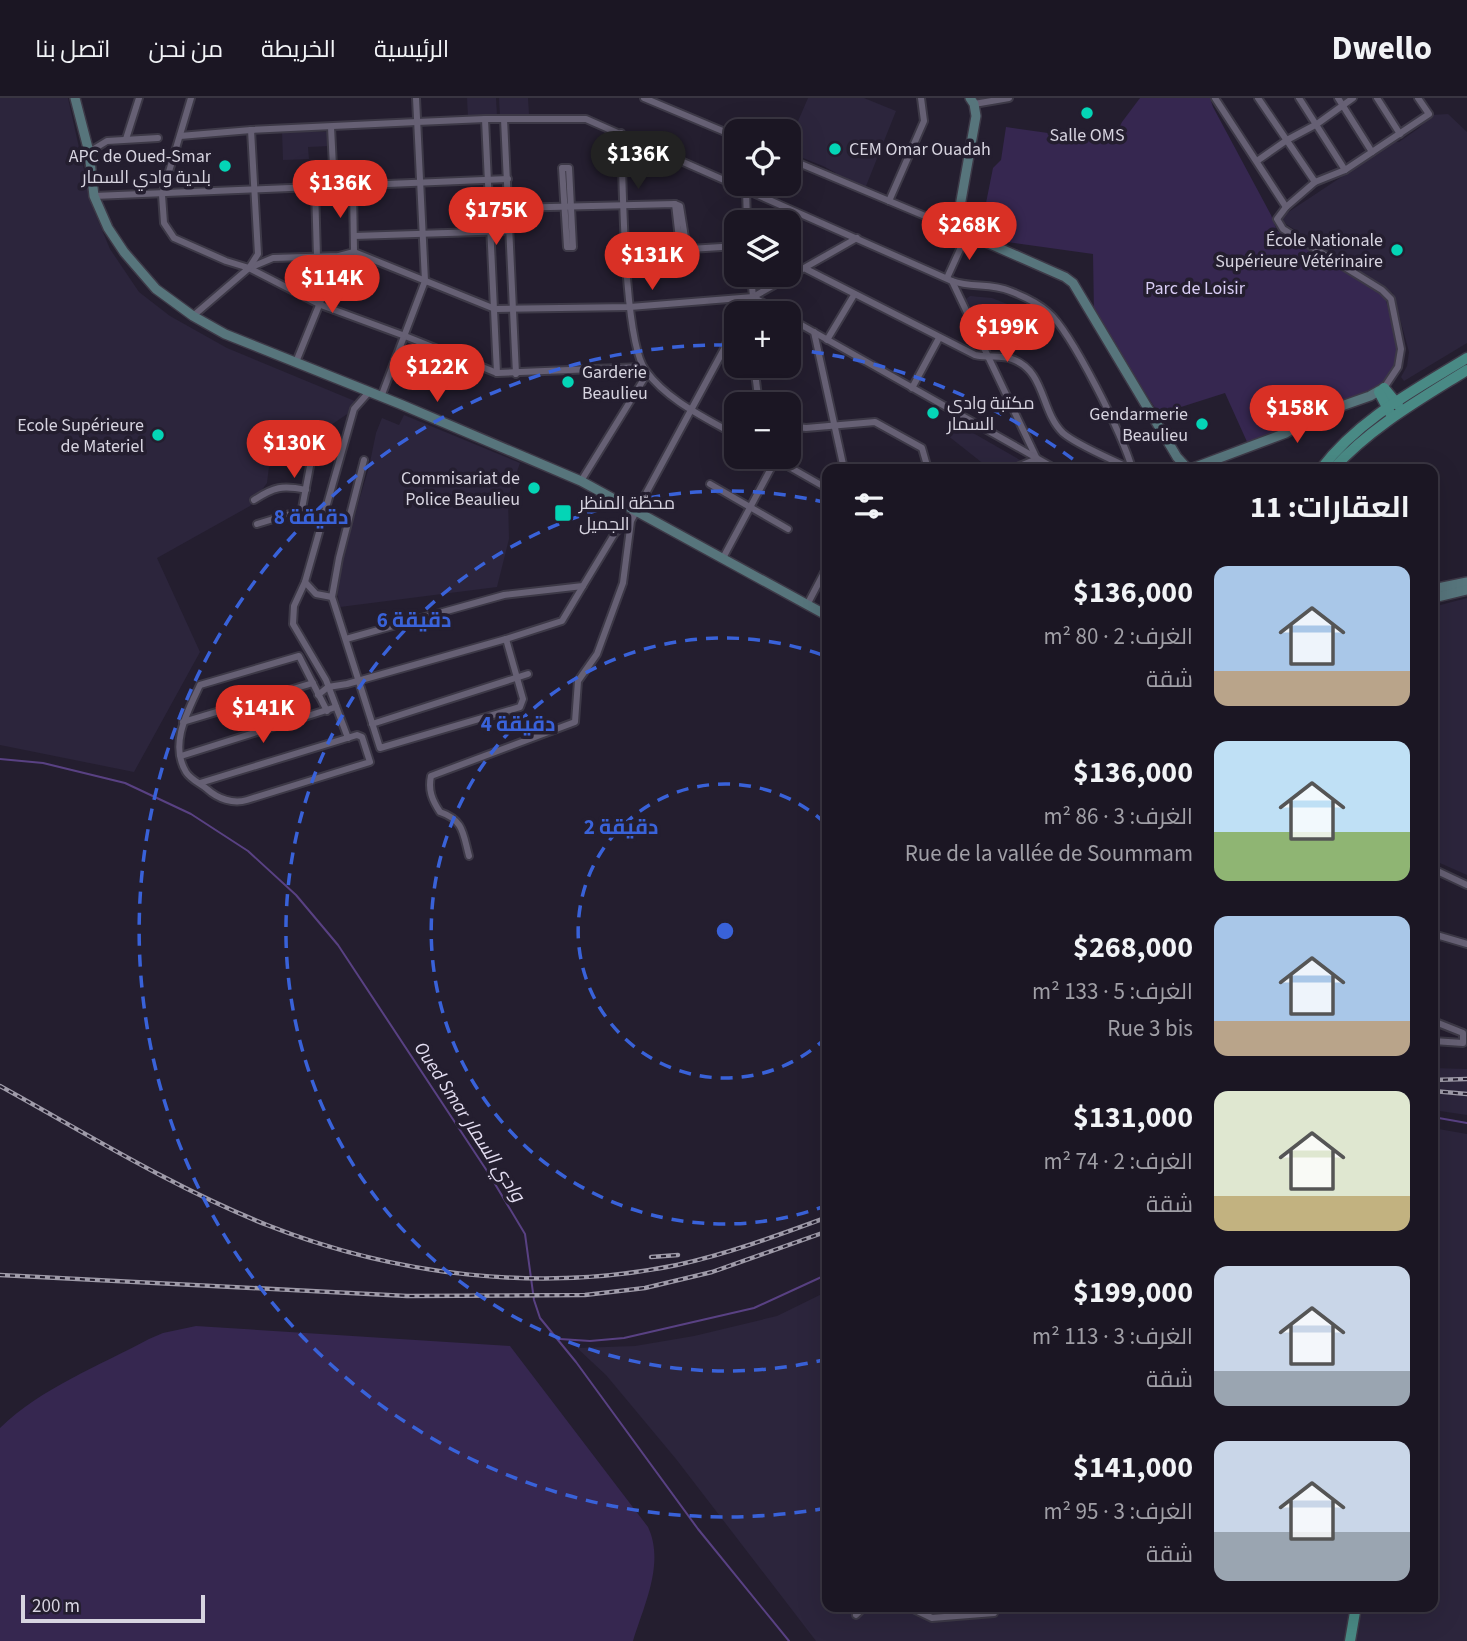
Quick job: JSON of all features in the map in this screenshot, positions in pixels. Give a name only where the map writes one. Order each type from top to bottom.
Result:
[{"type":"main road","points":[[75,98],[89,152],[94,197],[108,228],[124,253],[156,289],[193,316],[225,334],[369,391],[580,481],[822,613]]},
{"type":"main road","points":[[972,101],[976,116],[956,229],[1073,283],[1177,457],[1184,464]]},
{"type":"main road","points":[[1325,464],[1347,440],[1386,408],[1467,358]]},
{"type":"main road","points":[[1338,464],[1356,445],[1397,414],[1467,370]]},
{"type":"main road","points":[[1381,390],[1396,401],[1397,414]]},
{"type":"main road","points":[[1381,390],[1386,408],[1397,414]]},
{"type":"main road","points":[[1202,464],[1286,433],[1319,414],[1381,390]]},
{"type":"main road","points":[[1438,588],[1467,582]]},
{"type":"main road","points":[[1438,597],[1467,590]]},
{"type":"main road","points":[[1350,1641],[1355,1612]]},
{"type":"main road","points":[[1355,1612],[1356,1641]]},
{"type":"street","points":[[126,139],[139,98]]},
{"type":"street","points":[[191,98],[162,195],[164,223],[174,238],[249,268],[321,305],[497,373],[645,370]]},
{"type":"street","points":[[381,397],[425,281],[416,98]]},
{"type":"street","points":[[644,98],[724,132]]},
{"type":"street","points":[[889,201],[924,121],[921,98]]},
{"type":"street","points":[[972,101],[1009,98]]},
{"type":"street","points":[[1258,98],[1315,182]]},
{"type":"street","points":[[1299,98],[1345,170]]},
{"type":"street","points":[[1338,98],[1372,152]]},
{"type":"street","points":[[1257,161],[1353,98]]},
{"type":"street","points":[[1377,98],[1400,134]]},
{"type":"street","points":[[1381,390],[1395,374],[1401,356],[1391,299],[1382,290],[1283,229],[1277,219],[1286,207],[1315,182],[1345,170],[1429,114],[1418,98]]},
{"type":"street","points":[[1218,99],[1286,207]]},
{"type":"street","points":[[180,136],[485,119],[586,119],[724,179]]},
{"type":"street","points":[[485,119],[497,373]]},
{"type":"street","points":[[504,119],[516,374]]},
{"type":"street","points":[[331,127],[334,187]]},
{"type":"street","points":[[193,316],[249,268],[258,254],[251,130]]},
{"type":"street","points":[[621,133],[630,307],[634,336],[645,370],[692,410],[724,428]]},
{"type":"street","points":[[89,152],[107,141],[158,138]]},
{"type":"street","points":[[801,164],[956,229]]},
{"type":"street","points":[[568,206],[567,247],[573,247],[568,206],[562,168],[569,168],[568,206]]},
{"type":"street","points":[[94,197],[508,179]]},
{"type":"street","points":[[353,186],[354,252]]},
{"type":"street","points":[[315,188],[317,257]]},
{"type":"street","points":[[762,196],[949,279],[964,285],[991,285],[1009,290],[1048,311],[1063,327],[1080,359],[1119,435],[1129,464]]},
{"type":"street","points":[[509,208],[675,204],[680,206],[686,244],[694,249],[724,247]]},
{"type":"street","points":[[354,236],[509,231]]},
{"type":"street","points":[[967,234],[949,279],[1037,459]]},
{"type":"street","points":[[249,268],[273,258],[339,256],[354,252],[495,309],[630,307],[753,297],[857,239]]},
{"type":"street","points":[[296,362],[339,256]]},
{"type":"street","points":[[806,269],[975,355],[989,359],[1009,357],[1028,368],[1037,379],[1057,426],[1066,435],[1121,464]]},
{"type":"street","points":[[751,301],[752,287]]},
{"type":"street","points":[[827,340],[854,295]]},
{"type":"street","points":[[753,297],[760,301]]},
{"type":"street","points":[[801,325],[1046,464]]},
{"type":"street","points":[[814,332],[843,464]]},
{"type":"street","points":[[912,388],[939,338]]},
{"type":"street","points":[[469,856],[460,825],[454,818],[440,812],[434,802],[429,784],[431,776],[575,722],[578,712],[578,681],[597,654],[623,583],[631,522],[724,348]]},
{"type":"street","points":[[580,481],[645,370]]},
{"type":"street","points":[[348,738],[328,687],[293,624],[294,606],[305,582],[354,409],[369,391]]},
{"type":"street","points":[[801,427],[874,422],[922,447],[927,464]]},
{"type":"street","points":[[301,514],[313,450]]},
{"type":"street","points":[[1024,464],[1037,459]]},
{"type":"street","points":[[364,460],[332,597],[377,744],[383,748],[520,707],[523,699],[506,639]]},
{"type":"street","points":[[723,558],[769,469]]},
{"type":"street","points":[[793,469],[822,486]]},
{"type":"street","points":[[710,484],[788,529]]},
{"type":"street","points":[[254,500],[280,486],[306,490]]},
{"type":"street","points":[[318,695],[328,687],[506,639],[562,621],[619,527],[636,512]]},
{"type":"street","points":[[257,524],[284,515],[301,514],[322,519]]},
{"type":"street","points":[[807,605],[822,576]]},
{"type":"street","points":[[305,582],[316,594],[332,597]]},
{"type":"street","points":[[346,639],[504,595],[583,586]]},
{"type":"street","points":[[201,783],[355,735],[362,737],[370,762],[239,803],[229,801],[193,780],[185,771],[181,756],[183,722],[200,685],[299,656],[327,711]]},
{"type":"street","points":[[372,724],[528,674]]},
{"type":"street","points":[[183,722],[313,683]]},
{"type":"street","points":[[181,756],[336,707]]},
{"type":"street","points":[[1438,871],[1467,885]]},
{"type":"street","points":[[1438,935],[1467,944]]},
{"type":"street","points":[[1438,1023],[1463,1033],[1463,1043],[1438,1042]]},
{"type":"street","points":[[856,1615],[859,1612]]},
{"type":"street","points":[[919,1612],[932,1618],[995,1613]]},
{"type":"shaded area","name":"Ecole Supérieure de Materiel","points":[[0,98],[68,98],[92,206],[110,249],[139,292],[170,316],[227,348],[362,404],[269,467],[267,483],[250,506],[157,558],[200,652],[134,772],[0,745]]},
{"type":"shaded area","points":[[467,98],[496,98],[497,116],[468,117]]},
{"type":"shaded area","points":[[499,98],[528,98],[529,114],[500,117]]},
{"type":"shaded area","name":"CEM Omar Ouadah","points":[[808,98],[864,98],[896,111],[864,191],[833,178],[836,173],[801,157],[799,119]]},
{"type":"shaded area","name":"École Nationale Supérieure Vétérinaire","points":[[1448,114],[1467,132],[1467,343],[1404,381],[1401,377],[1407,366],[1409,352],[1393,293],[1286,224],[1281,217],[1394,142],[1399,142],[1419,128],[1431,115]]},
{"type":"shaded area","points":[[282,132],[330,132],[330,146],[308,147],[309,159],[283,160]]},
{"type":"shaded area","points":[[970,296],[992,298],[1033,314],[1023,334],[993,320],[978,321],[966,299]]},
{"type":"shaded area","points":[[404,415],[520,463],[508,497],[509,539],[497,587],[340,607],[337,591],[341,561],[369,467],[376,433],[382,418],[399,425]]},
{"type":"shaded area","points":[[954,422],[1027,464],[984,464],[947,435]]},
{"type":"shaded area","points":[[1467,598],[1467,875],[1438,862],[1438,606]]},
{"type":"shaded area","points":[[1438,1068],[1467,1069],[1467,1115],[1438,1111]]},
{"type":"shaded area","points":[[1438,1129],[1467,1134],[1467,1641],[816,1641],[676,1459],[606,1375],[577,1348],[635,1346],[694,1336],[777,1316],[822,1294],[822,1612],[1438,1612]]},
{"type":"green space","name":"Parc de Loisir","points":[[1140,98],[1210,98],[1277,231],[1385,297],[1399,348],[1399,364],[1384,385],[1307,415],[1303,424],[1248,444],[1225,393],[1159,414],[1094,314],[1093,254],[979,238],[993,168],[1001,160],[1006,127],[1112,142],[1122,122]]},
{"type":"green space","points":[[196,1326],[510,1346],[648,1527],[653,1541],[654,1569],[633,1641],[0,1641],[0,1428],[34,1401],[71,1379],[163,1333]]},
{"type":"waterway","name":"Oued Smar وادي السمار","points":[[0,759],[43,763],[125,783],[191,814],[248,851],[296,895],[338,945],[489,1174],[525,1234],[534,1300],[540,1318],[576,1362],[698,1529],[789,1641]]},
{"type":"waterway","points":[[1438,1118],[1467,1123]]},
{"type":"waterway","points":[[560,1339],[590,1341],[624,1338],[754,1308],[822,1277]]},
{"type":"railway","points":[[1438,1080],[1467,1079]]},
{"type":"railway","points":[[0,1086],[131,1160],[232,1210],[316,1243],[366,1257],[418,1267],[469,1275],[522,1278],[574,1278],[626,1273],[677,1265],[715,1255],[822,1219]]},
{"type":"railway","points":[[1438,1091],[1467,1094]]},
{"type":"railway","points":[[0,1275],[407,1296],[585,1295],[645,1288],[712,1272],[822,1233]]},
{"type":"railway","points":[[651,1257],[678,1255]]},
{"type":"place","name":"Salle OMS","points":[[1087,113]]},
{"type":"place","name":"CEM Omar Ouadah","points":[[835,149]]},
{"type":"place","name":"APC de Oued-Smar بلدية وادي السمار","points":[[225,166]]},
{"type":"place","name":"École Nationale Supérieure Vétérinaire","points":[[1397,250]]},
{"type":"place","name":"Garderie Beaulieu","points":[[568,382]]},
{"type":"place","name":"مكتبة وادي السمار","points":[[933,413]]},
{"type":"place","name":"Gendarmerie Beaulieu","points":[[1202,424]]},
{"type":"place","name":"Ecole Supérieure de Materiel","points":[[158,435]]},
{"type":"place","name":"Commisariat de Police Beaulieu","points":[[534,488]]},
{"type":"place","name":"محطّة المنظر الجميل","points":[[563,513]]}]
